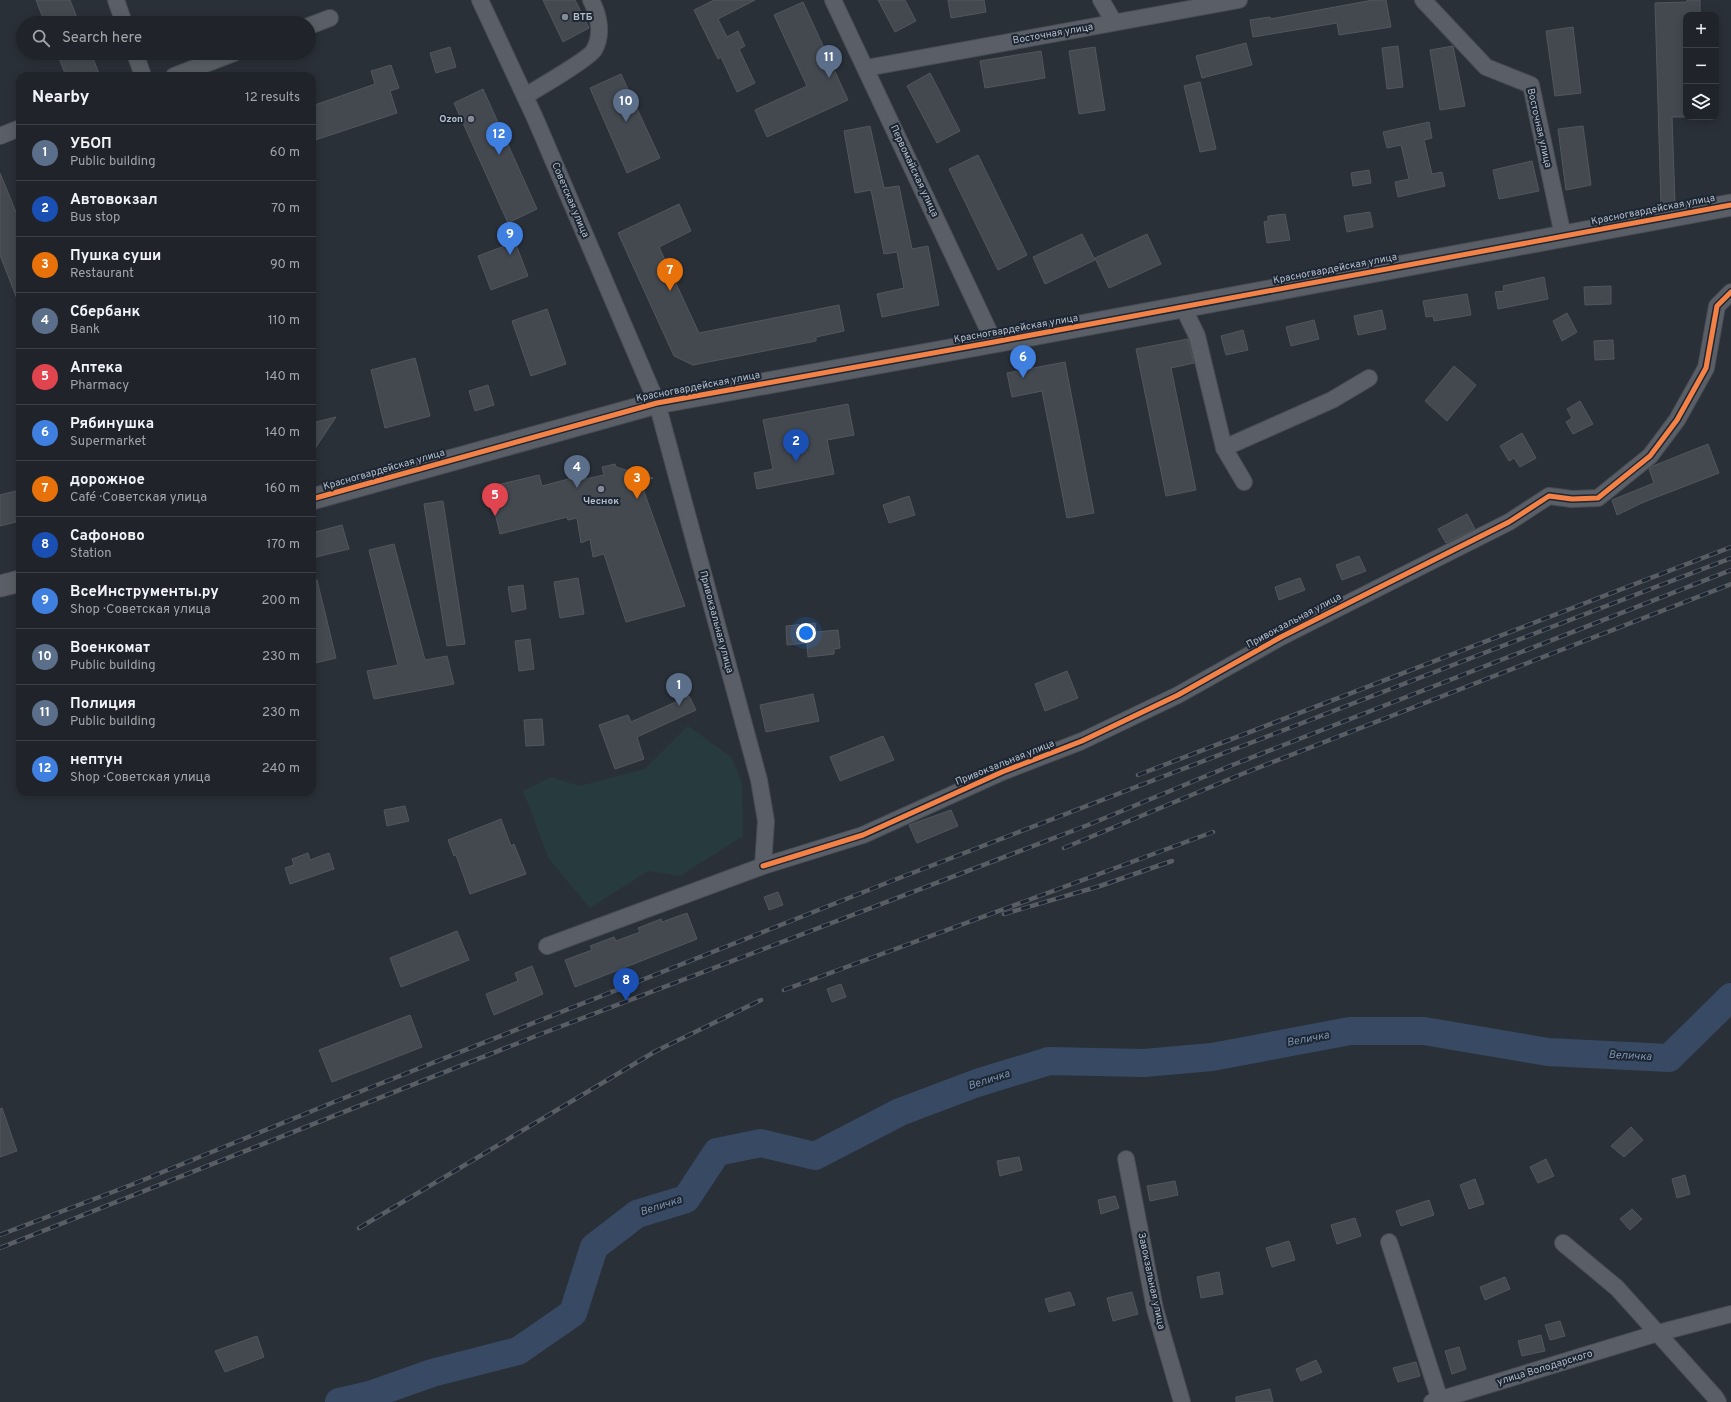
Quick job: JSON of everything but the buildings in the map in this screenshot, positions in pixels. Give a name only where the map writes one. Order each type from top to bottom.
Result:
[{"type":"street","points":[[116,0],[122,16]]},
{"type":"street","name":"Советская улица","points":[[480,0],[525,96],[657,403]]},
{"type":"street","points":[[525,96],[594,52],[599,39],[600,28],[591,0]]},
{"type":"street","name":"Первомайская улица","points":[[833,0],[994,342]]},
{"type":"street","points":[[1101,0],[1114,22]]},
{"type":"street","name":"Восточная улица","points":[[866,68],[1239,0]]},
{"type":"street","name":"Восточная улица","points":[[1423,0],[1486,67],[1531,85],[1563,236]]},
{"type":"street","points":[[316,23],[330,18]]},
{"type":"street","points":[[137,60],[141,72]]},
{"type":"street","points":[[184,72],[216,60]]},
{"type":"street","points":[[0,136],[16,130]]},
{"type":"street","name":"Красногвардейская улица","points":[[316,498],[657,403],[1731,205]]},
{"type":"street","name":"Привокзальная улица","points":[[547,946],[763,866],[863,835],[1002,772],[1082,741],[1178,695],[1281,637],[1509,522],[1549,496],[1572,499],[1598,498],[1650,456],[1677,420],[1706,368],[1717,306],[1731,292]]},
{"type":"street","points":[[1183,307],[1197,336],[1224,448],[1244,482]]},
{"type":"street","points":[[1224,448],[1332,400],[1369,378]]},
{"type":"street","name":"Привокзальная улица","points":[[657,403],[759,780],[766,821],[763,866]]},
{"type":"street","points":[[0,586],[16,582]]},
{"type":"street","name":"Завокзальная улица","points":[[1126,1159],[1155,1309],[1182,1402]]},
{"type":"street","points":[[1389,1242],[1436,1401]]},
{"type":"street","points":[[1563,1243],[1617,1288],[1718,1402]]},
{"type":"street","name":"улица Володарского","points":[[1436,1401],[1658,1333],[1731,1314]]},
{"type":"green space","points":[[688,726],[731,757],[742,782],[743,836],[680,876],[648,871],[590,908],[549,859],[523,791],[551,777],[579,786],[645,769]]},
{"type":"waterway","name":"Величка","points":[[339,1402],[370,1395],[432,1373],[518,1351],[573,1313],[594,1247],[637,1214],[686,1199],[717,1152],[761,1143],[815,1156],[900,1112],[977,1083],[1049,1061],[1144,1063],[1212,1057],[1350,1031],[1424,1031],[1548,1052],[1669,1058],[1731,997]]},
{"type":"railway","points":[[1138,775],[1731,547]]},
{"type":"railway","points":[[0,1235],[131,1185],[334,1102],[889,882],[1731,558]]},
{"type":"railway","points":[[0,1248],[541,1034],[1088,825],[1235,764],[1731,570]]},
{"type":"railway","points":[[1064,848],[1242,774],[1731,584]]},
{"type":"railway","points":[[784,990],[1213,832]]},
{"type":"railway","points":[[1004,914],[1100,886],[1172,861]]},
{"type":"railway","points":[[359,1228],[656,1051],[761,1000]]},
{"type":"cycle path","points":[[316,498],[657,403],[1731,205]]},
{"type":"cycle path","points":[[763,866],[863,835],[1002,772],[1082,741],[1178,695],[1281,637],[1509,522],[1549,496],[1572,499],[1598,498],[1650,456],[1677,420],[1706,368],[1717,306],[1731,292]]},
{"type":"place","name":"ВТБ","points":[[565,17]]},
{"type":"place","name":"Полиция","points":[[829,78]]},
{"type":"place","name":"Ozon","points":[[471,119]]},
{"type":"place","name":"Военкомат","points":[[626,122]]},
{"type":"place","name":"нептун","points":[[499,155]]},
{"type":"place","name":"ВсеИнструменты.ру","points":[[510,255]]},
{"type":"place","name":"дорожное","points":[[670,291]]},
{"type":"place","name":"Рябинушка","points":[[1023,378]]},
{"type":"place","name":"Автовокзал","points":[[796,462]]},
{"type":"place","name":"Сбербанк","points":[[577,488]]},
{"type":"place","name":"Чеснок","points":[[601,489]]},
{"type":"place","name":"Пушка суши","points":[[637,499]]},
{"type":"place","name":"Аптека","points":[[495,516]]},
{"type":"place","name":"УБОП","points":[[679,706]]},
{"type":"place","name":"Сафоново","points":[[626,1001]]}]
